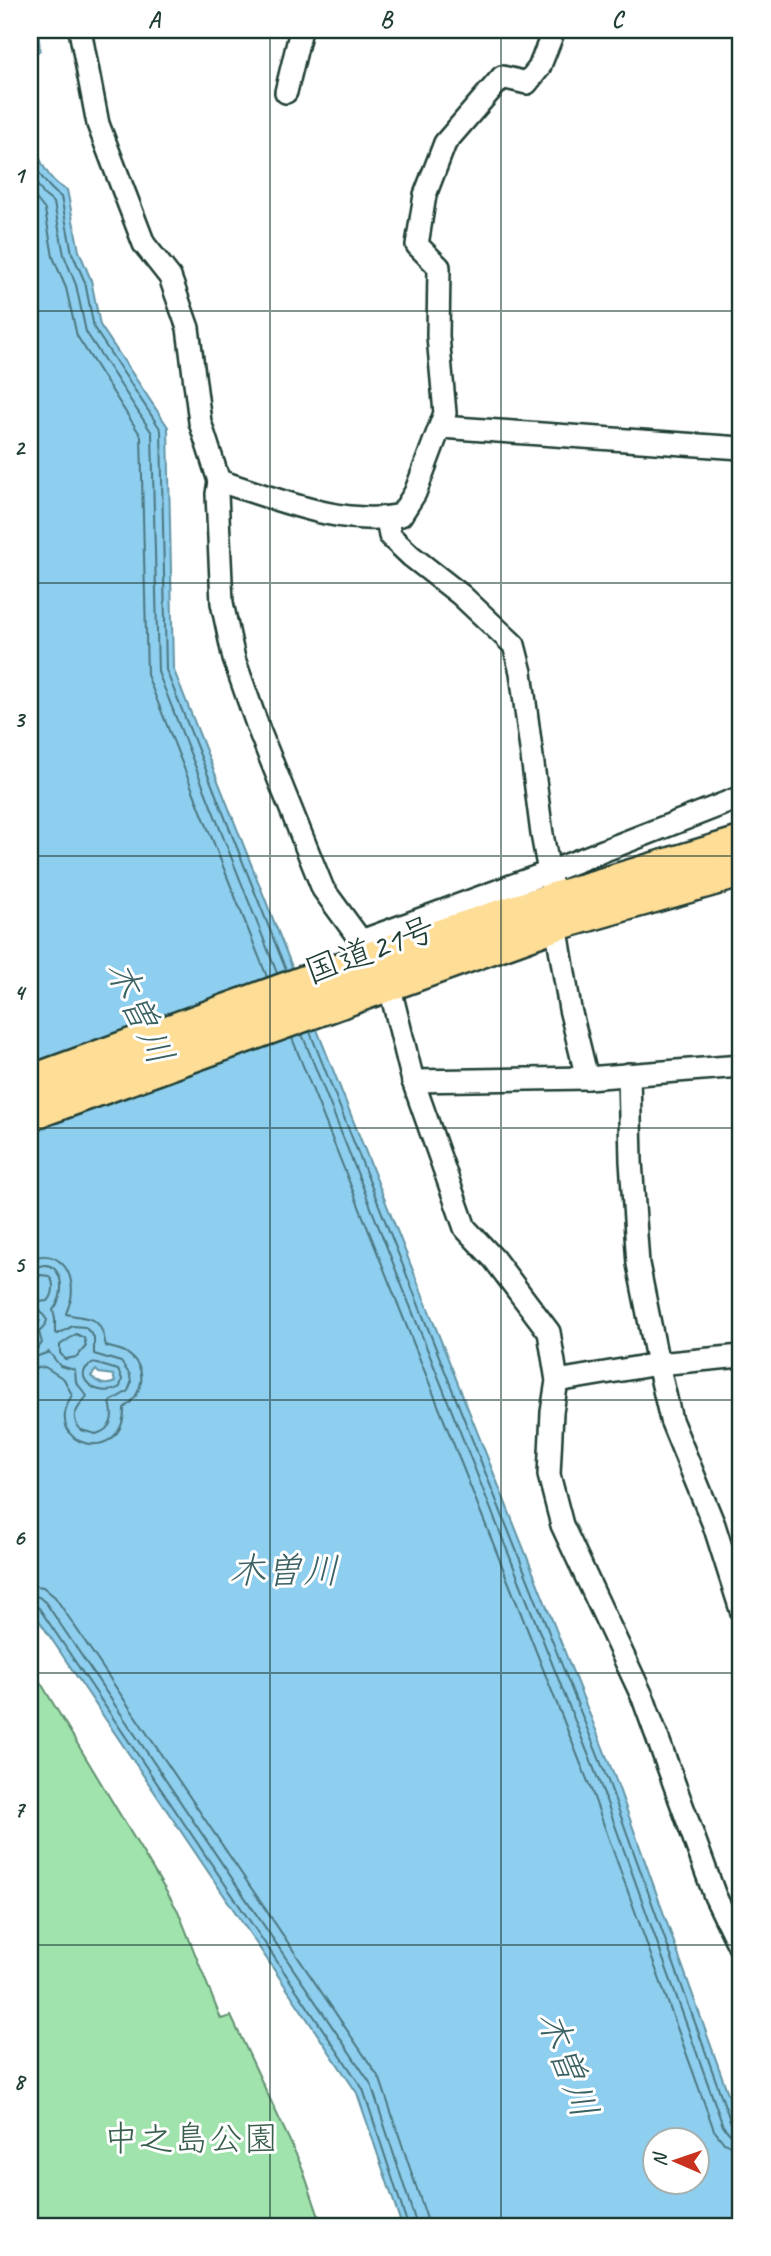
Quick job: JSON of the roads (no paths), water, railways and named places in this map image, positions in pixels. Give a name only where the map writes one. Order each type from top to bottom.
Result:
[{"type":"highway","name":"国道21号","points":[[30,1082],[553,898],[741,843]]},
{"type":"highway","name":"国道21号","points":[[360,965],[389,984],[553,898],[741,871]]},
{"type":"highway","name":"国道21号","points":[[30,1114],[360,965]]},
{"type":"street","points":[[80,30],[98,124],[144,244],[170,277],[188,328],[200,422],[219,481],[217,494],[222,603],[234,659],[259,730],[323,889],[360,965]]},
{"type":"street","points":[[286,92],[301,30]]},
{"type":"street","points":[[219,481],[337,516],[387,518],[401,515],[415,494],[445,413],[438,336],[439,267],[417,245],[425,195],[445,143],[502,77],[527,83],[538,68],[554,30]]},
{"type":"street","points":[[440,427],[741,448]]},
{"type":"street","points":[[387,518],[390,536],[461,595],[514,645],[521,672],[532,763],[570,1009],[587,1078]]},
{"type":"street","points":[[553,898],[741,797]]},
{"type":"street","points":[[389,984],[413,1081],[465,1228],[494,1259],[550,1332],[556,1381],[549,1475],[562,1525],[643,1698],[715,1896],[741,1950]]},
{"type":"street","points":[[413,1081],[587,1078],[741,1066]]},
{"type":"street","points":[[629,1074],[631,1161],[638,1264],[658,1364],[671,1420],[714,1525],[741,1607]]},
{"type":"street","points":[[556,1381],[658,1364],[741,1356]]},
{"type":"water","points":[[30,30],[38,30],[40,50],[30,58]]},
{"type":"water","name":"木曽川","points":[[30,124],[46,171],[67,190],[79,251],[91,280],[100,325],[168,427],[173,668],[617,1783],[741,2130],[741,2226],[402,2226],[357,2093],[30,1607],[30,1343],[35,1341],[30,1338],[30,1323],[37,1324],[40,1321],[30,1313]],"holes":[[[96,1370],[113,1375],[115,1382],[102,1384],[91,1376]]]},
{"type":"park label","name":"中之島公園","points":[[191,2138]]}]
